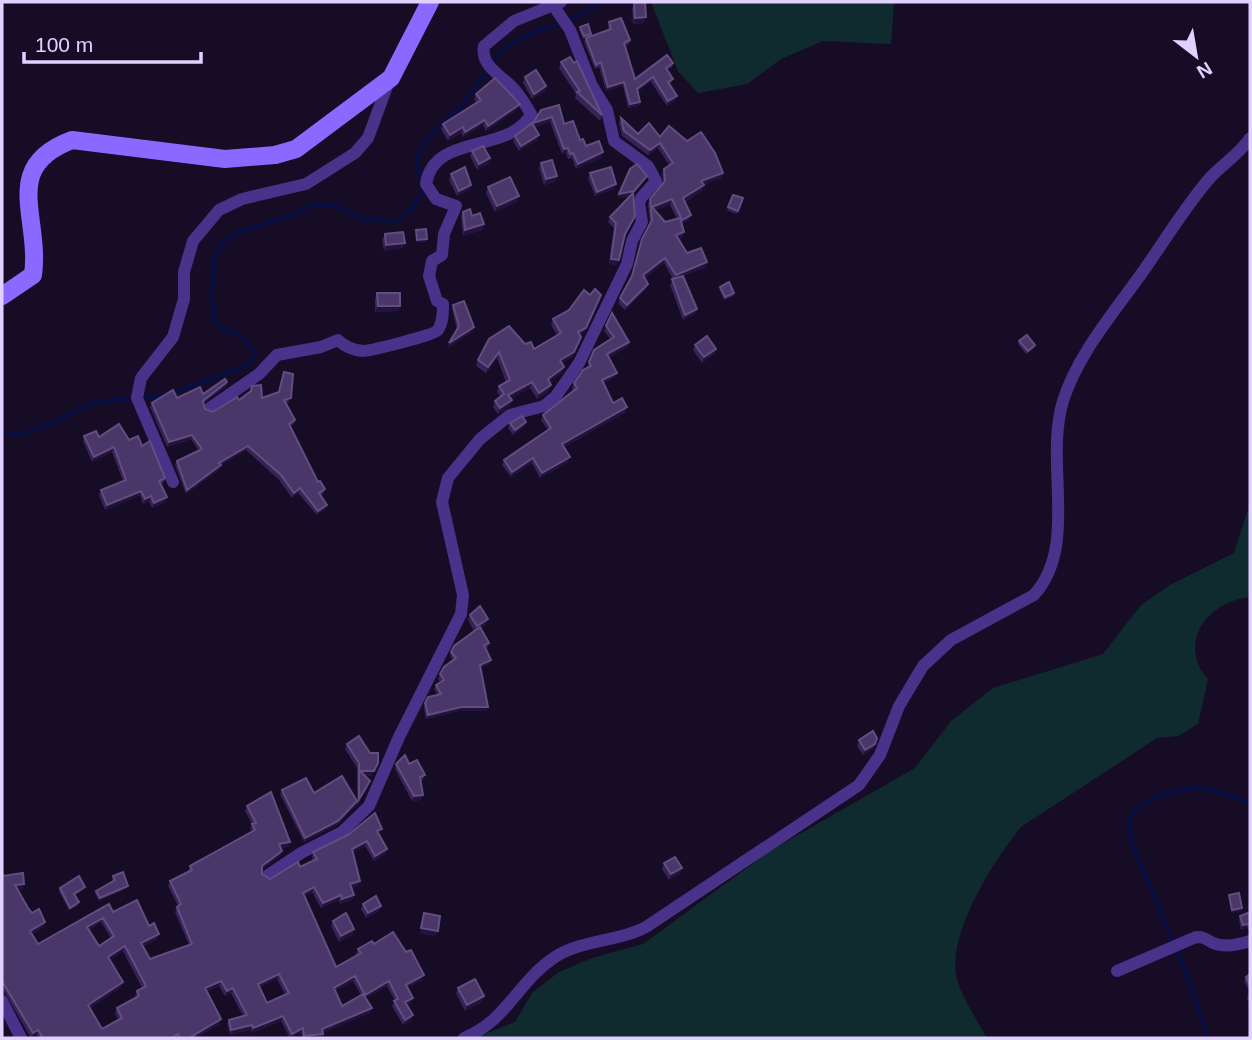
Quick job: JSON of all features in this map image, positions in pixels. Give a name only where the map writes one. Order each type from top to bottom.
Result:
[{"type":"street","points":[[173,482],[137,398],[141,378],[173,337],[184,299],[184,272],[193,241],[219,210],[242,199],[306,184],[355,153],[368,138],[391,78],[430,2]]},
{"type":"street","points":[[210,408],[259,374],[277,355],[321,347],[338,340],[345,347],[376,351],[406,339],[432,336],[438,330],[443,304],[437,301],[429,276],[432,261],[442,255],[444,234],[456,206],[436,198],[426,184],[428,176],[435,162],[449,152],[505,136],[526,123],[531,114],[510,85],[495,76],[483,52],[484,46],[514,21],[557,4],[592,86],[607,110],[614,141],[648,166],[656,181],[641,198],[639,203],[642,222],[632,242],[627,264],[579,363],[556,396],[544,406],[510,415],[480,439],[449,478],[442,502],[463,595],[461,614],[399,737],[369,806],[342,832],[268,875]]},
{"type":"street","points":[[2,296],[33,275],[35,256],[26,183],[34,163],[51,147],[72,140],[225,159],[275,155],[296,149],[391,78]]},
{"type":"street","points":[[464,1038],[498,1017],[537,970],[558,956],[592,941],[628,935],[646,926],[841,800],[859,785],[876,762],[899,706],[923,666],[951,640],[1034,595],[1042,586],[1049,575],[1058,539],[1057,433],[1069,388],[1108,320],[1202,187],[1250,138]]},
{"type":"street","points":[[1117,971],[1196,937],[1225,945],[1250,941]]},
{"type":"street","points":[[2,1001],[21,1038]]},
{"type":"green space","points":[[651,2],[894,2],[891,44],[823,41],[781,59],[747,84],[698,93],[678,71]]},
{"type":"green space","points":[[1250,503],[1250,597],[1227,603],[1217,609],[1201,626],[1195,648],[1198,663],[1208,679],[1198,724],[1178,736],[1157,738],[1021,827],[976,896],[960,937],[956,974],[964,998],[987,1038],[475,1038],[515,1022],[532,993],[559,972],[592,958],[643,944],[770,851],[915,768],[951,721],[993,688],[1103,654],[1141,605],[1170,585],[1234,553]]},
{"type":"building","points":[[645,2],[646,17],[635,18],[634,3]]},
{"type":"building","points":[[621,18],[630,40],[624,43],[635,79],[667,55],[673,63],[666,68],[673,79],[668,82],[677,96],[668,101],[653,77],[637,89],[640,102],[630,104],[624,82],[608,87],[601,62],[596,65],[586,38],[611,29],[609,22]]},
{"type":"building","points":[[588,24],[591,34],[584,36],[580,27]]},
{"type":"building","points":[[570,57],[574,63],[577,61],[602,115],[577,92],[580,91],[561,62]]},
{"type":"building","points":[[536,70],[546,86],[534,94],[525,77]]},
{"type":"building","points":[[495,78],[520,104],[488,126],[485,120],[465,132],[463,127],[450,135],[443,124],[481,100],[476,94]]},
{"type":"building","points":[[559,105],[564,124],[573,121],[580,140],[583,139],[586,146],[599,141],[603,152],[578,164],[573,153],[570,154],[568,148],[564,149],[552,117],[533,123],[541,110]]},
{"type":"building","points":[[621,118],[638,134],[649,123],[660,137],[669,126],[687,141],[701,132],[715,153],[723,173],[701,181],[704,185],[683,198],[691,215],[682,220],[672,199],[652,207],[665,222],[680,218],[684,232],[676,235],[687,253],[701,248],[707,262],[676,275],[665,258],[643,275],[648,284],[627,305],[620,298],[632,276],[642,239],[652,220],[650,199],[665,181],[664,169],[673,163],[660,143],[650,150],[624,131]]},
{"type":"building","points":[[532,123],[539,135],[521,146],[515,136]]},
{"type":"building","points":[[483,146],[490,158],[479,164],[472,151]]},
{"type":"building","points":[[552,160],[557,176],[546,179],[541,163]]},
{"type":"building","points":[[637,164],[647,176],[634,191],[619,194],[630,169]]},
{"type":"building","points":[[465,167],[471,185],[459,191],[451,174]]},
{"type":"building","points":[[611,167],[616,184],[597,192],[590,173]]},
{"type":"building","points":[[510,177],[519,196],[497,206],[488,187]]},
{"type":"building","points":[[633,193],[635,216],[625,234],[619,260],[611,259],[616,223],[610,217]]},
{"type":"building","points":[[733,195],[743,198],[738,211],[728,207]]},
{"type":"building","points":[[470,209],[472,216],[480,213],[484,224],[465,230],[463,212]]},
{"type":"building","points":[[426,229],[427,239],[417,240],[416,230]]},
{"type":"building","points":[[403,232],[405,243],[386,245],[385,234]]},
{"type":"building","points":[[683,276],[697,309],[685,315],[672,279]]},
{"type":"building","points":[[729,282],[734,293],[725,297],[720,287]]},
{"type":"building","points":[[595,289],[601,295],[586,328],[578,332],[581,337],[574,352],[560,360],[564,367],[548,379],[551,385],[539,393],[532,382],[508,395],[512,400],[500,408],[495,401],[504,394],[499,386],[510,380],[499,352],[488,367],[478,360],[489,339],[509,326],[525,344],[531,342],[534,349],[561,333],[553,319],[569,310],[584,290],[590,295]]},
{"type":"building","points":[[377,293],[400,293],[400,306],[378,306]]},
{"type":"building","points":[[464,301],[474,327],[449,343],[459,326],[453,305]]},
{"type":"building","points":[[612,313],[629,342],[607,354],[617,373],[602,380],[613,403],[622,398],[627,407],[562,444],[570,457],[542,473],[533,458],[512,472],[504,460],[551,428],[543,415],[577,388],[574,383],[583,370],[591,366],[589,362],[594,350],[614,337],[606,326]]},
{"type":"building","points":[[1027,335],[1035,345],[1028,351],[1019,341]]},
{"type":"building","points":[[707,336],[716,349],[704,357],[695,345]]},
{"type":"building","points":[[284,372],[293,374],[291,398],[284,400],[295,420],[289,424],[318,482],[320,481],[325,489],[319,493],[327,505],[318,511],[300,488],[294,493],[281,475],[248,446],[219,463],[221,465],[187,490],[177,461],[202,449],[192,435],[169,442],[152,403],[173,390],[177,398],[200,387],[203,394],[225,379],[227,382],[203,401],[205,409],[213,412],[237,397],[239,400],[251,391],[252,386],[261,385],[262,398],[279,392]]},
{"type":"building","points":[[522,416],[526,422],[515,430],[510,423]]},
{"type":"building","points":[[119,424],[129,440],[138,436],[142,446],[150,441],[165,478],[159,481],[167,497],[154,503],[151,496],[145,499],[141,491],[107,505],[101,490],[126,480],[114,447],[94,457],[84,436],[96,431],[99,437]]},
{"type":"building","points":[[480,606],[488,619],[477,626],[470,615]]},
{"type":"building","points":[[480,627],[489,643],[484,645],[491,660],[480,665],[488,707],[461,707],[428,715],[425,703],[428,697],[441,694],[436,685],[444,680],[440,674],[444,667],[456,658],[451,652],[454,646]]},
{"type":"building","points":[[873,731],[877,738],[875,744],[865,750],[859,740]]},
{"type":"building","points":[[359,736],[370,753],[378,753],[378,763],[374,771],[360,771],[370,781],[359,799],[359,763],[347,744]]},
{"type":"building","points":[[405,755],[409,764],[417,760],[425,775],[420,777],[423,795],[414,796],[396,764]]},
{"type":"building","points":[[342,776],[357,801],[338,821],[305,838],[282,790],[306,778],[314,793]]},
{"type":"building","points":[[271,792],[290,842],[279,844],[282,851],[262,866],[262,874],[270,879],[298,862],[300,867],[317,859],[313,852],[348,835],[375,813],[382,829],[377,831],[387,849],[375,856],[367,841],[352,849],[360,881],[350,884],[354,895],[342,899],[341,895],[323,903],[314,887],[303,893],[336,967],[361,953],[358,949],[372,941],[374,944],[393,932],[406,952],[411,950],[424,975],[406,985],[413,998],[405,1002],[413,1015],[405,1020],[394,1001],[398,999],[389,981],[365,995],[355,976],[334,988],[342,1006],[363,994],[372,1008],[322,1029],[323,1034],[304,1036],[303,1028],[292,1034],[283,1016],[253,1028],[252,1025],[231,1030],[229,1020],[247,1015],[233,988],[227,991],[221,981],[205,988],[221,1019],[189,1038],[180,1038],[178,1034],[171,1038],[43,1038],[38,1030],[33,1033],[2,981],[2,872],[3,876],[23,873],[24,884],[15,885],[32,913],[39,909],[45,922],[30,931],[38,944],[109,904],[113,912],[137,900],[149,926],[154,923],[159,934],[141,943],[150,959],[192,944],[177,907],[181,904],[170,881],[192,870],[190,866],[255,830],[252,824],[256,823],[247,806]],"holes":[[[103,918],[114,936],[99,946],[87,927]],[[125,946],[146,986],[137,991],[139,996],[117,1008],[122,1018],[102,1029],[88,1005],[123,982],[108,957]],[[279,974],[289,993],[267,1003],[258,984]]]},
{"type":"building","points":[[675,857],[682,868],[671,874],[664,863]]},
{"type":"building","points":[[123,872],[128,886],[100,898],[96,891],[115,880],[113,876]]},
{"type":"building","points":[[79,876],[85,887],[74,894],[79,902],[70,908],[60,888]]},
{"type":"building","points":[[1239,893],[1242,908],[1232,910],[1229,895]]},
{"type":"building","points":[[376,896],[381,906],[368,913],[363,904]]},
{"type":"building","points":[[1250,912],[1250,925],[1243,925],[1240,916]]},
{"type":"building","points":[[346,913],[354,929],[341,936],[333,921]]},
{"type":"building","points":[[424,913],[440,916],[438,931],[421,928]]},
{"type":"building","points":[[475,979],[484,996],[467,1005],[458,988]]},
{"type":"waterway","points":[[492,63],[501,52],[519,39],[560,24],[599,2]]},
{"type":"waterway","points":[[422,183],[416,160],[425,141],[463,104],[488,70]]},
{"type":"waterway","points":[[141,398],[166,395],[241,368],[250,363],[256,354],[241,336],[220,328],[215,318],[212,297],[214,262],[222,242],[241,231],[290,216],[310,206],[333,205],[364,219],[399,221],[411,210],[424,190]]},
{"type":"waterway","points":[[2,434],[38,429],[99,402],[133,399]]},
{"type":"waterway","points":[[1208,1038],[1190,983],[1132,843],[1130,820],[1141,806],[1184,789],[1208,789],[1250,802]]}]
